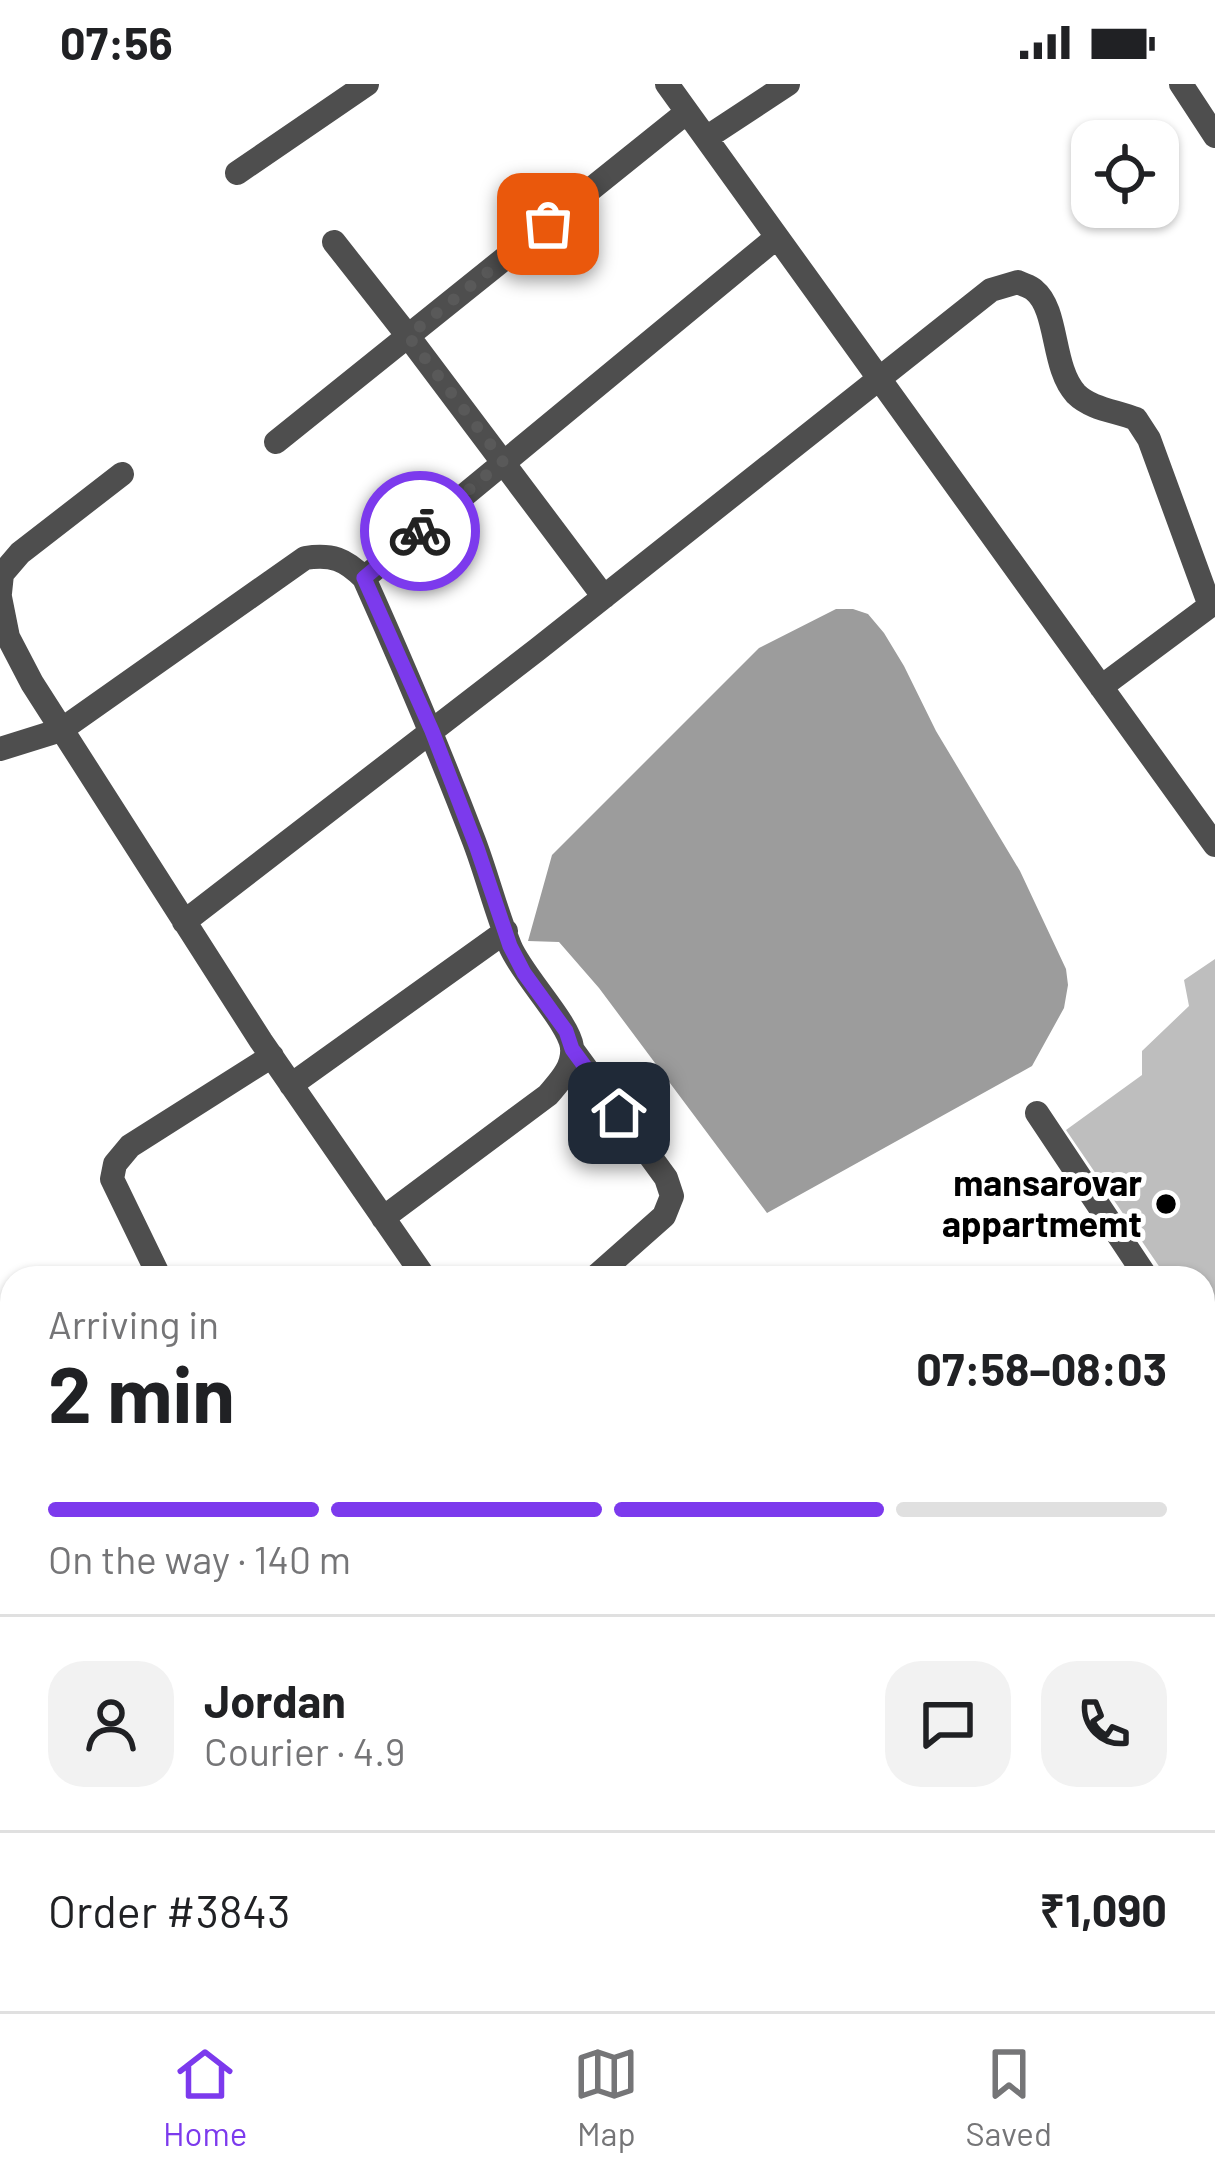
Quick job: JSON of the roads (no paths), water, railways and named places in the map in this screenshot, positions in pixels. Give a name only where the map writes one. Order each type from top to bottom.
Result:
[{"type":"street","points":[[238,173],[367,84]]},
{"type":"street","points":[[668,84],[1214,841]]},
{"type":"street","points":[[706,138],[788,84]]},
{"type":"street","points":[[1181,84],[1215,136]]},
{"type":"street","points":[[276,442],[688,112]]},
{"type":"street","points":[[364,578],[777,237]]},
{"type":"street","points":[[334,242],[604,598]]},
{"type":"street","points":[[184,922],[992,290],[1018,282],[1037,292],[1048,314],[1063,374],[1076,393],[1091,405],[1136,419],[1149,439],[1212,604],[1101,687]]},
{"type":"street","points":[[122,474],[20,553],[2,574],[0,595],[8,637],[61,730],[184,922],[416,1266]]},
{"type":"street","points":[[0,749],[61,730],[305,558],[327,555],[348,562],[364,578],[432,731],[524,973],[566,1031],[572,1049],[666,1178],[672,1196],[664,1216],[608,1266]]},
{"type":"street","points":[[291,1085],[506,931]]},
{"type":"street","points":[[383,1218],[548,1095],[567,1072],[572,1049]]},
{"type":"street","points":[[154,1266],[112,1179],[115,1164],[130,1146],[272,1056]]},
{"type":"street","points":[[1036,1114],[1140,1266]]},
{"type":"place","name":"mansarovar appartmemt","points":[[1166,1204]]}]
